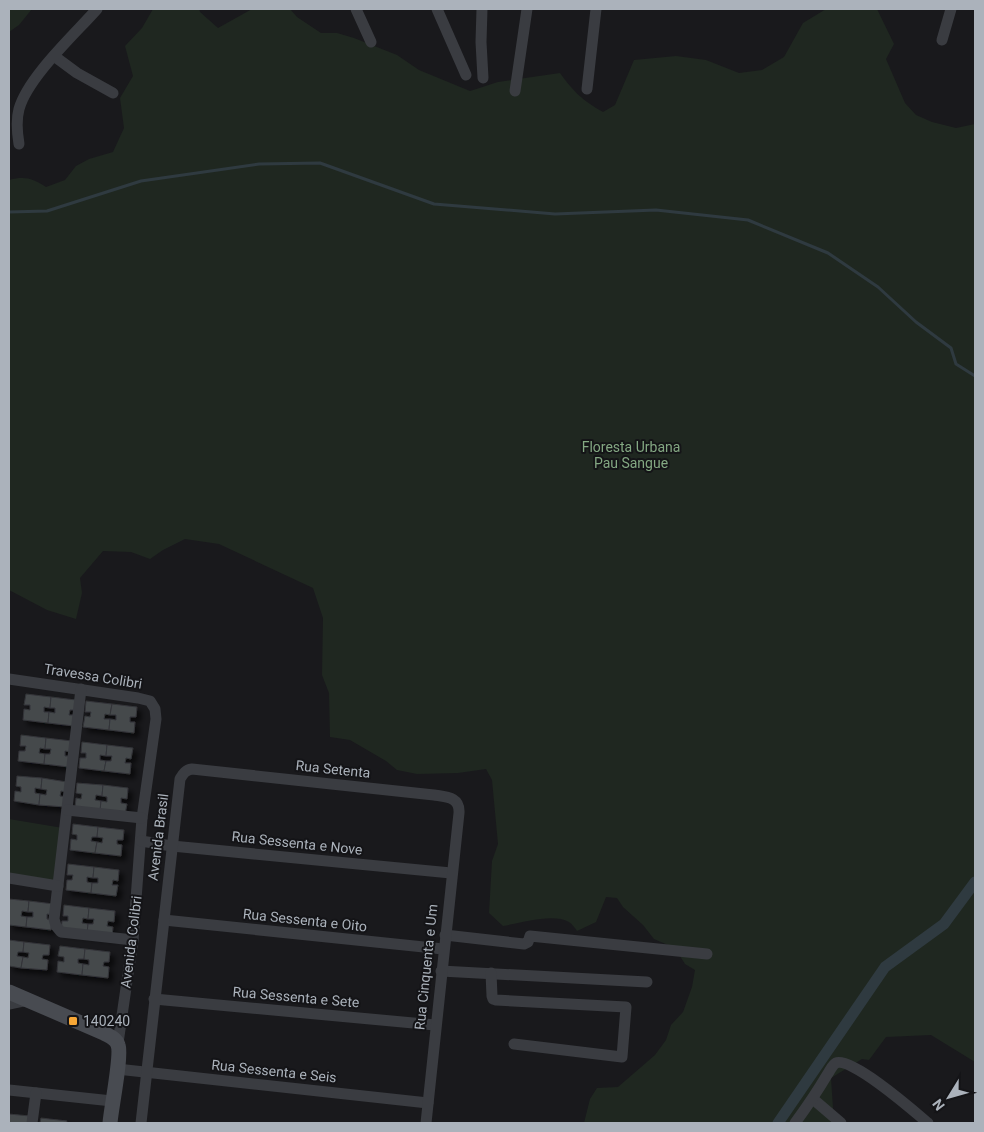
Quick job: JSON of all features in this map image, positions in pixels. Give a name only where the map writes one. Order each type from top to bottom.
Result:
[{"type":"main road","points":[[9,992],[113,1038],[118,1056]]},
{"type":"main road","name":"Avenida Colibri","points":[[110,1123],[118,1056]]},
{"type":"street","points":[[19,144],[17,126],[19,108],[30,87],[45,66],[97,9]]},
{"type":"street","points":[[356,9],[371,42]]},
{"type":"street","points":[[437,9],[466,75]]},
{"type":"street","points":[[482,9],[480,42],[483,78]]},
{"type":"street","points":[[516,91],[527,9]]},
{"type":"street","points":[[587,88],[596,9]]},
{"type":"street","points":[[942,40],[951,9]]},
{"type":"street","points":[[54,56],[112,93]]},
{"type":"street","name":"Travessa Colibri","points":[[9,679],[138,698],[154,704],[156,718],[142,818],[141,841]]},
{"type":"street","points":[[81,689],[54,919],[56,926],[61,932],[133,940]]},
{"type":"street","name":"Rua Setenta","points":[[192,769],[454,798],[458,803],[459,813]]},
{"type":"street","name":"Avenida Brasil","points":[[141,1123],[145,1072],[180,780],[187,770],[192,769]]},
{"type":"street","points":[[67,810],[142,818]]},
{"type":"street","name":"Rua Cinquenta e Um","points":[[426,1123],[451,873],[459,813]]},
{"type":"street","name":"Rua Sessenta e Nove","points":[[141,841],[172,846],[451,873]]},
{"type":"street","name":"Avenida Colibri","points":[[118,1056],[133,940],[141,841]]},
{"type":"street","points":[[9,878],[58,886]]},
{"type":"street","name":"Rua Sessenta e Oito","points":[[164,920],[443,949]]},
{"type":"street","points":[[445,936],[524,944],[528,942],[530,936],[706,954]]},
{"type":"street","points":[[441,970],[647,982]]},
{"type":"street","points":[[491,973],[492,996],[496,1000],[626,1006],[622,1056],[514,1044]]},
{"type":"street","name":"Rua Sessenta e Sete","points":[[154,998],[435,1025]]},
{"type":"street","points":[[9,1004],[28,1000]]},
{"type":"street","name":"Rua Sessenta e Seis","points":[[118,1056],[145,1072],[428,1103]]},
{"type":"street","points":[[795,1123],[837,1062],[849,1064],[892,1093],[928,1123]]},
{"type":"street","points":[[9,1090],[112,1101]]},
{"type":"street","points":[[32,1123],[36,1093]]},
{"type":"street","points":[[813,1099],[841,1123]]},
{"type":"green space","points":[[9,9],[32,9],[19,25],[9,32]]},
{"type":"green space","name":"Floresta Urbana Pau Sangue","points":[[153,9],[199,9],[218,28],[252,9],[290,9],[297,17],[321,33],[337,33],[354,38],[397,55],[419,70],[470,91],[498,82],[560,73],[579,95],[589,104],[603,112],[615,105],[634,60],[676,56],[706,60],[739,73],[762,70],[784,57],[803,23],[826,9],[877,9],[894,44],[886,59],[905,103],[916,115],[932,122],[956,128],[975,124],[975,1062],[931,1035],[886,1037],[869,1060],[862,1059],[831,1078],[834,1123],[584,1123],[590,1099],[597,1088],[618,1087],[655,1055],[666,1040],[671,1025],[683,1012],[692,987],[695,970],[685,964],[675,948],[654,939],[643,925],[623,907],[617,898],[606,897],[596,922],[577,931],[569,922],[554,918],[503,926],[489,913],[492,861],[498,844],[492,780],[486,769],[458,773],[417,774],[397,770],[386,761],[350,740],[330,737],[329,693],[322,675],[323,618],[313,588],[219,544],[185,539],[150,559],[131,552],[103,551],[80,578],[82,593],[76,619],[47,610],[9,590],[9,180],[28,179],[46,187],[65,180],[76,166],[89,159],[113,152],[124,128],[120,98],[133,76],[125,46],[142,28]]},
{"type":"green space","points":[[9,819],[63,828],[57,884],[9,876]]},
{"type":"building","points":[[26,694],[51,697],[50,708],[44,707],[44,712],[49,712],[48,723],[23,720],[24,709],[30,710],[30,705],[24,705]]},
{"type":"building","points":[[51,697],[76,700],[75,710],[70,710],[69,715],[75,715],[74,726],[48,723],[49,712],[55,713],[55,708],[50,708]]},
{"type":"building","points":[[86,701],[112,704],[110,715],[105,714],[104,719],[110,719],[109,730],[83,727],[85,716],[90,717],[91,712],[85,712]]},
{"type":"building","points":[[112,704],[137,707],[136,717],[130,717],[130,722],[135,722],[134,733],[109,730],[110,719],[116,720],[116,715],[110,715]]},
{"type":"building","points":[[21,735],[46,738],[45,749],[40,748],[39,753],[45,754],[44,764],[18,761],[19,751],[25,751],[26,746],[20,746]]},
{"type":"building","points":[[46,738],[72,741],[71,752],[65,751],[65,756],[70,756],[69,767],[44,764],[45,754],[50,754],[51,749],[45,749]]},
{"type":"building","points":[[82,742],[107,745],[106,756],[100,755],[100,760],[106,761],[104,771],[79,768],[80,758],[86,758],[86,753],[81,753]]},
{"type":"building","points":[[107,745],[133,748],[131,759],[126,758],[125,763],[131,763],[130,774],[104,771],[106,761],[111,761],[112,756],[106,756]]},
{"type":"building","points":[[17,776],[42,778],[41,789],[35,788],[35,793],[40,794],[39,805],[14,801],[15,791],[21,792],[21,787],[16,786]]},
{"type":"building","points":[[42,778],[67,782],[66,792],[61,791],[60,796],[66,797],[65,807],[39,805],[40,794],[46,795],[47,790],[41,789]]},
{"type":"building","points":[[77,783],[103,785],[102,796],[96,795],[95,800],[101,801],[100,811],[75,808],[76,798],[81,799],[82,794],[76,793]]},
{"type":"building","points":[[103,785],[128,788],[127,799],[121,798],[121,803],[127,804],[125,814],[100,811],[101,801],[107,802],[107,797],[102,796]]},
{"type":"building","points":[[73,824],[98,827],[97,837],[92,837],[91,841],[97,842],[95,853],[70,850],[71,839],[77,840],[77,835],[72,834]]},
{"type":"building","points":[[98,827],[124,830],[123,840],[117,840],[117,844],[122,845],[121,856],[95,853],[97,842],[102,843],[103,838],[97,837]]},
{"type":"building","points":[[68,864],[94,867],[93,878],[87,877],[87,882],[92,883],[91,893],[66,890],[67,880],[72,880],[73,875],[67,875]]},
{"type":"building","points":[[94,867],[119,870],[118,881],[113,880],[112,885],[118,885],[116,896],[91,893],[92,883],[98,883],[98,878],[93,878]]},
{"type":"building","points":[[9,899],[29,901],[28,912],[22,911],[21,916],[27,917],[26,927],[9,925]]},
{"type":"building","points":[[29,901],[54,904],[53,915],[47,914],[47,919],[52,920],[51,930],[26,927],[27,917],[33,917],[33,912],[28,912]]},
{"type":"building","points":[[64,905],[89,908],[88,919],[83,918],[82,923],[88,924],[87,934],[61,931],[62,921],[68,921],[68,916],[63,916]]},
{"type":"building","points":[[89,908],[115,911],[114,922],[108,921],[107,926],[113,927],[112,937],[87,934],[88,924],[93,924],[94,919],[88,919]]},
{"type":"building","points":[[9,940],[24,942],[23,952],[18,952],[17,956],[23,957],[21,968],[9,966]]},
{"type":"building","points":[[24,942],[50,945],[49,955],[43,955],[42,959],[48,960],[47,970],[21,968],[23,957],[28,958],[29,953],[23,952]]},
{"type":"building","points":[[60,946],[85,949],[84,959],[78,959],[78,963],[83,964],[82,975],[57,972],[58,961],[64,962],[64,957],[58,956]]},
{"type":"building","points":[[85,949],[110,952],[109,962],[104,962],[103,966],[109,967],[108,978],[82,975],[83,964],[89,965],[89,960],[84,959]]},
{"type":"building","points":[[9,1114],[30,1116],[29,1123],[9,1123]]},
{"type":"building","points":[[41,1118],[67,1121],[66,1123],[40,1123]]},
{"type":"waterway","points":[[9,212],[47,211],[141,181],[259,164],[320,163],[434,204],[555,214],[656,210],[748,220],[828,253],[878,287],[916,322],[951,348],[956,364],[975,376]]},
{"type":"waterway","points":[[778,1123],[885,967],[944,924],[975,882]]},
{"type":"place","name":"140240","points":[[73,1021]]}]
